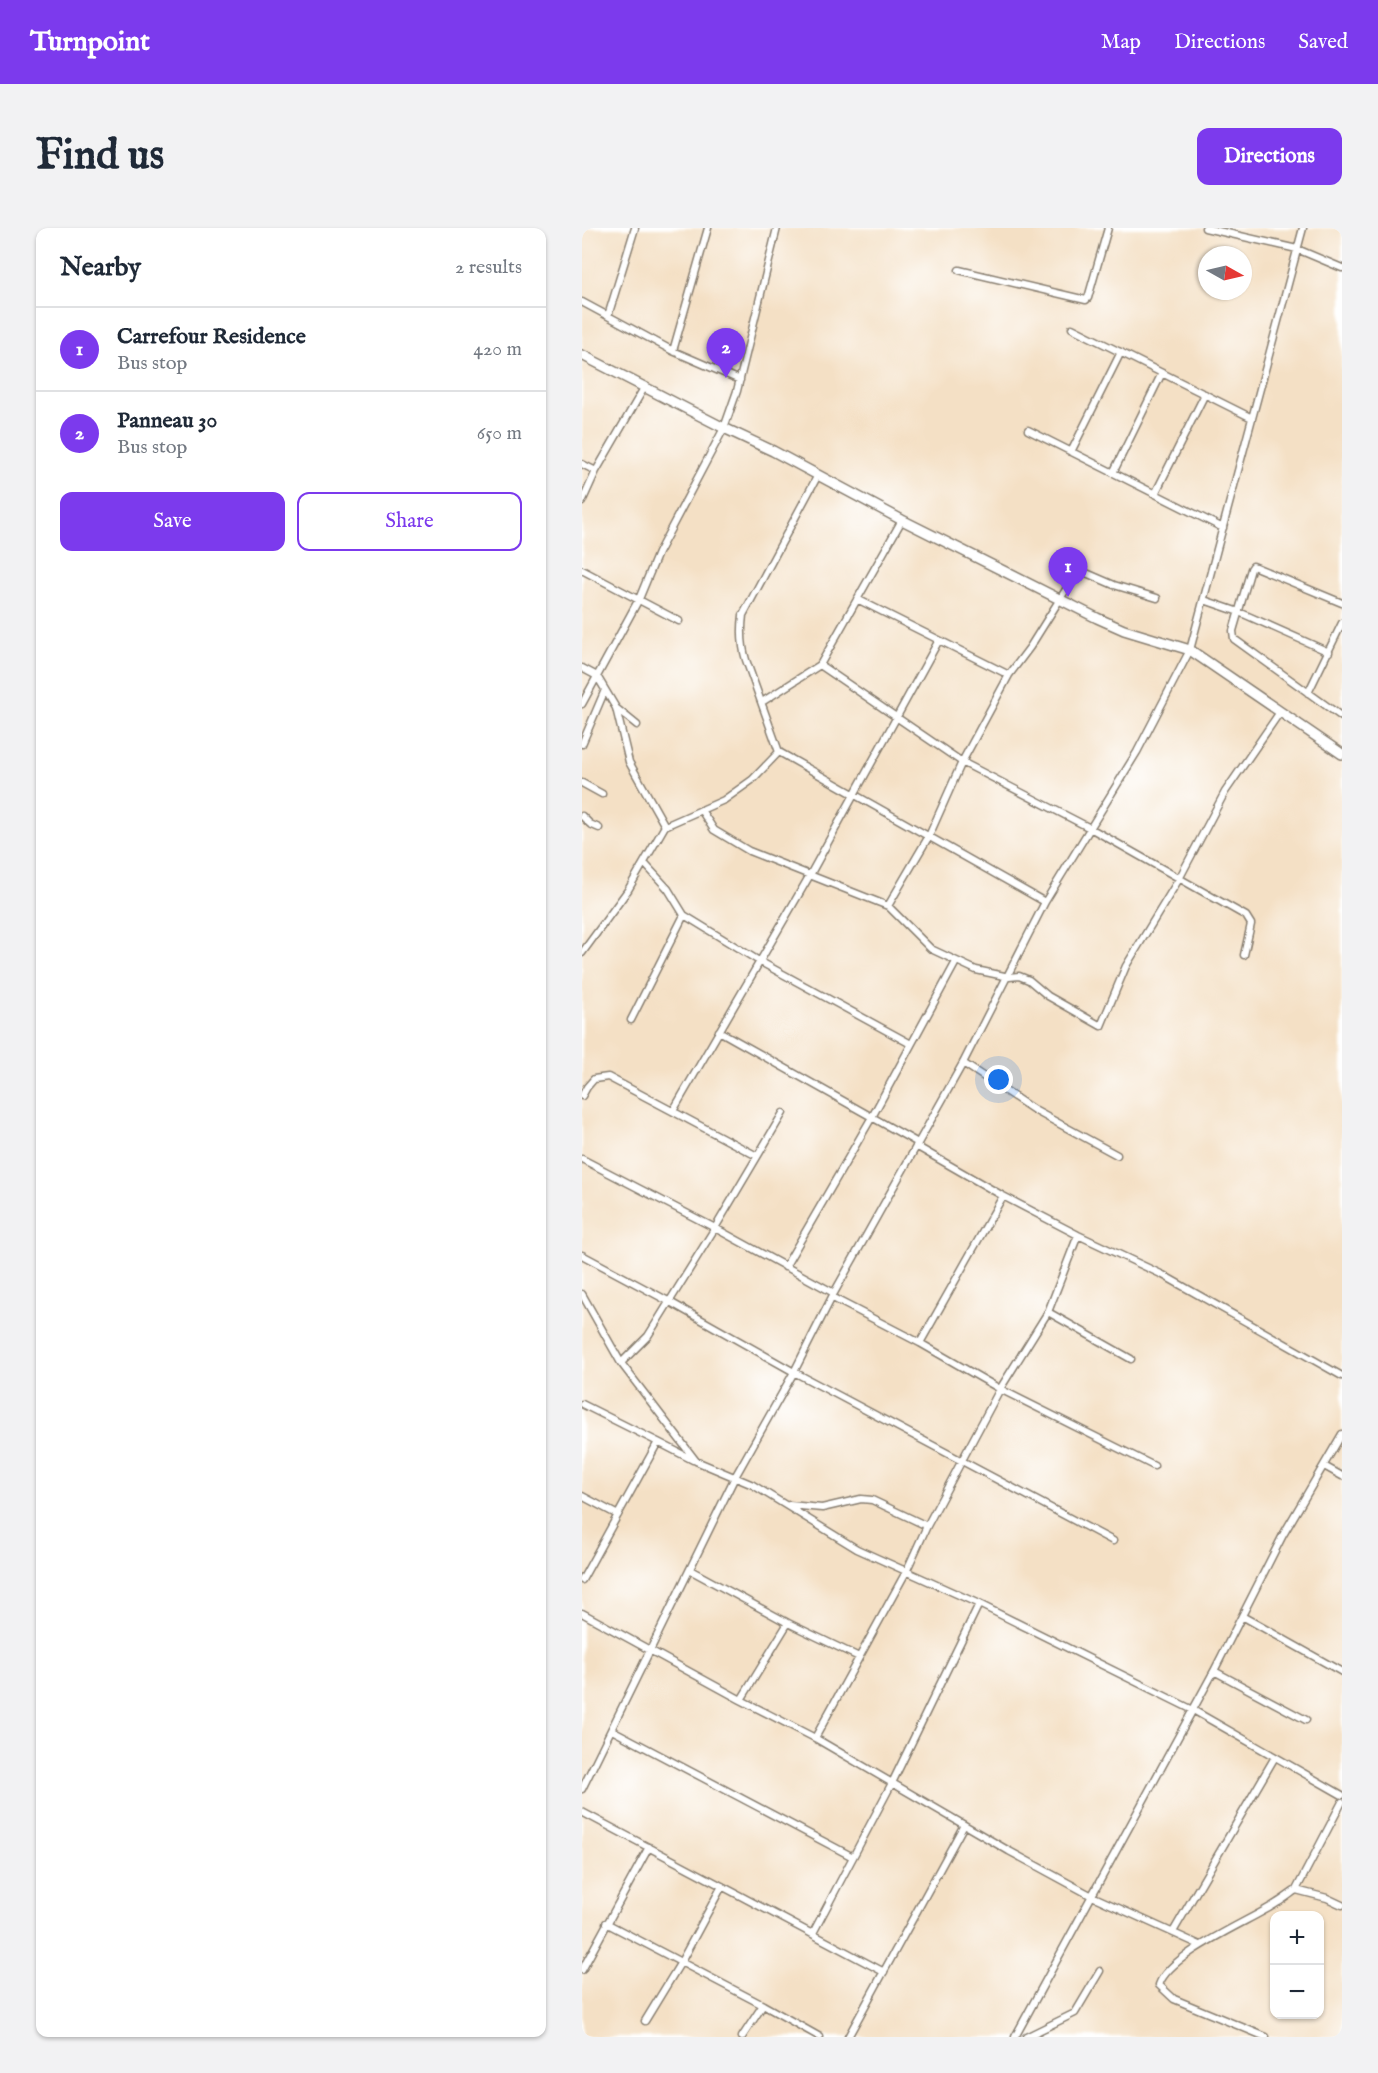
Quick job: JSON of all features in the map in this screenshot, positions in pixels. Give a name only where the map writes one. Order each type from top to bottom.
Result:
[{"type":"street","points":[[608,316],[635,228]]},
{"type":"street","points":[[673,351],[708,228]]},
{"type":"street","points":[[582,704],[639,598],[658,553],[724,428],[740,380],[777,228]]},
{"type":"street","points":[[959,270],[1086,300],[1108,228]]},
{"type":"street","points":[[1205,228],[1297,249],[1342,268]]},
{"type":"street","points":[[582,1789],[735,1477],[963,1063],[1009,977],[1045,902],[1137,752],[1190,650],[1303,228]]},
{"type":"street","points":[[582,302],[673,351],[740,380]]},
{"type":"street","points":[[1071,328],[1252,418]]},
{"type":"street","points":[[1071,452],[1121,352]]},
{"type":"street","points":[[582,355],[1060,600],[1124,630],[1190,650],[1342,754]]},
{"type":"street","points":[[1113,473],[1162,373]]},
{"type":"street","points":[[582,502],[596,471],[644,388]]},
{"type":"street","points":[[1155,494],[1205,394]]},
{"type":"street","points":[[1028,430],[1223,528]]},
{"type":"street","points":[[582,464],[596,471]]},
{"type":"street","points":[[818,475],[743,615],[741,645],[779,752],[1045,902]]},
{"type":"street","points":[[762,702],[820,665],[902,520]]},
{"type":"street","points":[[1342,603],[1253,566],[1233,632],[1234,639],[1342,717]]},
{"type":"street","points":[[582,570],[679,621]]},
{"type":"street","points":[[888,906],[929,836],[962,762],[1009,675],[1078,572],[1084,572],[1114,585],[1157,598]]},
{"type":"street","points":[[856,599],[1009,675]]},
{"type":"street","points":[[1204,600],[1239,612],[1329,652]]},
{"type":"street","points":[[1308,693],[1342,623]]},
{"type":"street","points":[[673,1111],[810,875],[939,640]]},
{"type":"street","points":[[820,665],[962,762],[1090,828],[1246,916],[1251,924],[1244,955]]},
{"type":"street","points":[[582,668],[597,675],[616,708],[629,762],[665,826]]},
{"type":"street","points":[[582,744],[605,690]]},
{"type":"street","points":[[616,708],[637,724]]},
{"type":"street","points":[[701,810],[714,830],[749,851],[888,906],[931,949],[976,970],[1009,977],[1019,976],[1029,980],[1048,996],[1101,1026],[1126,966],[1179,879],[1225,792],[1280,712]]},
{"type":"street","points":[[582,953],[628,891],[665,826],[724,800],[752,780],[779,752]]},
{"type":"street","points":[[582,783],[602,794]]},
{"type":"street","points":[[582,816],[590,824],[599,828]]},
{"type":"street","points":[[645,864],[668,890],[684,915],[759,962],[911,1044]]},
{"type":"street","points":[[632,1020],[684,915]]},
{"type":"street","points":[[785,1267],[872,1117],[956,962]]},
{"type":"street","points":[[719,1031],[872,1117],[1003,1196],[1163,1275],[1342,1376]]},
{"type":"street","points":[[963,1063],[1034,1110],[1117,1155]]},
{"type":"street","points":[[582,1096],[594,1079],[608,1077],[758,1156]]},
{"type":"street","points":[[621,1363],[648,1336],[783,1113]]},
{"type":"street","points":[[582,1159],[715,1228],[1000,1389],[1154,1466]]},
{"type":"street","points":[[920,1343],[1003,1196]]},
{"type":"street","points":[[815,1738],[906,1572],[927,1526],[1000,1389],[1048,1312],[1078,1235]]},
{"type":"street","points":[[582,1255],[794,1372],[1113,1541]]},
{"type":"street","points":[[582,1294],[621,1363],[696,1461]]},
{"type":"street","points":[[1048,1312],[1131,1359]]},
{"type":"street","points":[[582,1404],[696,1461],[735,1477],[788,1505],[857,1549],[979,1604],[1193,1710],[1342,1795]]},
{"type":"street","points":[[1015,2037],[1214,1671],[1283,1535],[1342,1434]]},
{"type":"street","points":[[582,1580],[658,1442]]},
{"type":"street","points":[[1324,1466],[1342,1476]]},
{"type":"street","points":[[582,1496],[618,1515]]},
{"type":"street","points":[[788,1505],[822,1508],[861,1499],[872,1500],[927,1526]]},
{"type":"street","points":[[690,1570],[788,1623],[860,1656]]},
{"type":"street","points":[[813,1934],[892,1783],[979,1604]]},
{"type":"street","points":[[582,1613],[815,1738],[1092,1896],[1200,1945]]},
{"type":"street","points":[[1242,1616],[1342,1672]]},
{"type":"street","points":[[741,1700],[788,1623]]},
{"type":"street","points":[[1214,1671],[1306,1720]]},
{"type":"street","points":[[612,1730],[853,1857]]},
{"type":"street","points":[[1173,1932],[1275,1757]]},
{"type":"street","points":[[1266,2037],[1174,2000],[1160,1985],[1161,1980],[1167,1972],[1200,1945],[1276,1904],[1296,1890],[1342,1802]]},
{"type":"street","points":[[582,1812],[884,1972]]},
{"type":"street","points":[[848,2037],[964,1825]]},
{"type":"street","points":[[582,1971],[649,1847]]},
{"type":"street","points":[[645,2020],[681,1962],[722,1886]]},
{"type":"street","points":[[1296,1890],[1327,1898],[1342,1905]]},
{"type":"street","points":[[606,1923],[764,2005],[820,2037]]},
{"type":"street","points":[[1026,2037],[1075,2013],[1100,1971]]},
{"type":"street","points":[[742,2037],[764,2005]]},
{"type":"place","name":"Panneau 30","points":[[726,378]]},
{"type":"place","name":"Carrefour Residence","points":[[1068,597]]}]
